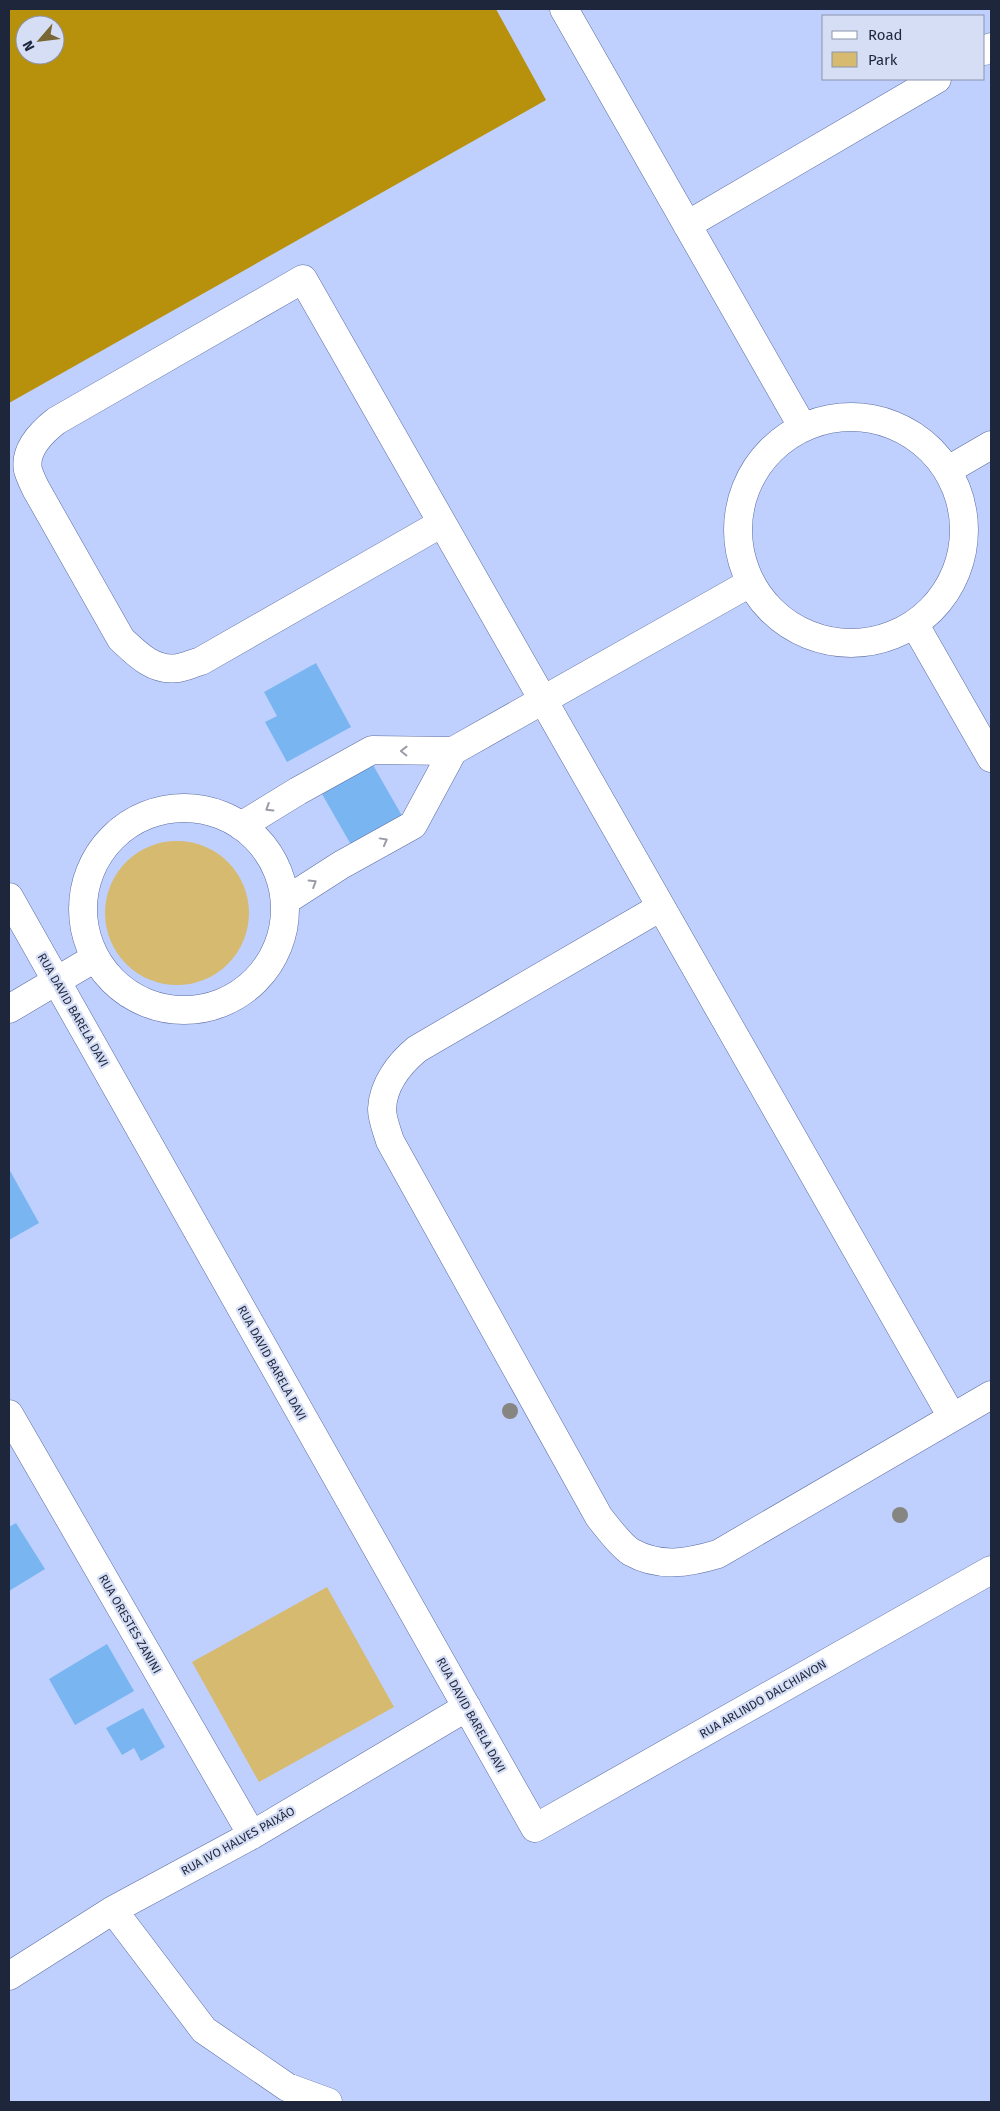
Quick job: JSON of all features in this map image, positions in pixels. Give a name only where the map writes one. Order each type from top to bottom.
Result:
[{"type":"street","points":[[564,9],[802,426]]},
{"type":"street","points":[[688,226],[935,80]]},
{"type":"street","points":[[442,523],[200,661],[177,669],[154,666],[139,657],[121,639],[36,489],[28,469],[31,450],[41,433],[56,421],[303,279],[952,1417]]},
{"type":"street","points":[[834,416],[867,416],[899,426],[927,444],[948,470],[962,502],[965,537],[958,571],[940,601],[915,624],[880,640],[842,644],[805,634],[773,613],[750,583],[738,548],[738,511],[750,476],[772,447],[802,426],[834,416]]},
{"type":"street","points":[[948,470],[991,446]]},
{"type":"street","points":[[241,826],[298,791],[372,750],[452,751],[750,583]]},
{"type":"street","points":[[915,624],[991,758]]},
{"type":"street","points":[[284,901],[341,865],[413,825],[452,751]]},
{"type":"street","points":[[179,808],[201,810],[215,814],[241,826],[258,840],[271,858],[280,879],[284,901],[284,924],[278,946],[268,966],[253,983],[235,997],[214,1006],[191,1010],[168,1009],[146,1003],[126,992],[109,977],[95,958],[86,937],[83,914],[84,891],[91,869],[102,849],[118,832],[137,819],[150,814],[179,808]]},
{"type":"street","name":"RUA DAVID BARELA DAVI","points":[[9,897],[535,1828]]},
{"type":"street","points":[[661,907],[417,1048],[401,1062],[389,1083],[382,1110],[390,1140],[599,1517],[630,1551],[662,1563],[690,1563],[718,1554],[991,1395]]},
{"type":"street","points":[[9,1009],[95,958]]},
{"type":"street","name":"RUA ORESTES ZANINI","points":[[9,1414],[252,1835]]},
{"type":"street","name":"RUA ARLINDO DALCHIAVON","points":[[535,1828],[991,1570]]},
{"type":"street","name":"RUA IVO HALVES PAIXÃO","points":[[9,1976],[114,1910],[252,1835],[467,1707]]},
{"type":"street","points":[[114,1910],[204,2030],[287,2087],[328,2102]]},
{"type":"green space","points":[[177,841],[205,846],[228,862],[244,885],[249,913],[244,941],[228,964],[205,980],[177,985],[149,980],[126,964],[110,941],[105,913],[110,885],[126,862],[149,846]]},
{"type":"green space","points":[[327,1587],[394,1707],[259,1782],[192,1662]]},
{"type":"shaded area","points":[[9,9],[496,9],[546,100],[9,403]]},
{"type":"building","points":[[316,663],[351,727],[287,762],[265,722],[277,716],[264,692]]},
{"type":"building","points":[[369,758],[405,821],[354,850],[318,787]]},
{"type":"building","points":[[9,1169],[39,1223],[9,1240]]},
{"type":"building","points":[[16,1523],[45,1569],[9,1591],[9,1527]]},
{"type":"building","points":[[107,1644],[134,1691],[75,1725],[49,1679]]},
{"type":"building","points":[[143,1708],[165,1747],[141,1761],[134,1748],[122,1755],[106,1728]]}]
